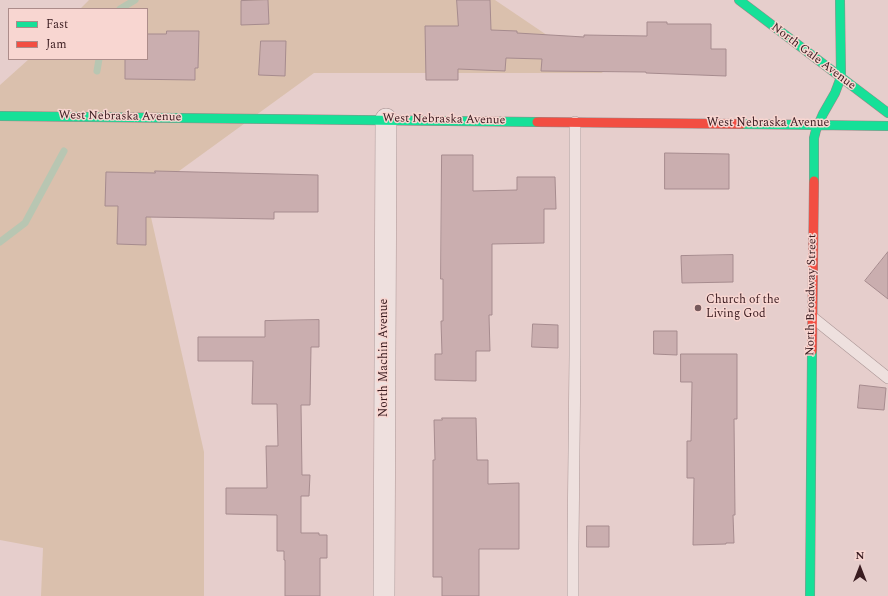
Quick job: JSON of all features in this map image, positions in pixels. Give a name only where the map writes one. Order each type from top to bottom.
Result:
[{"type":"street","name":"North Gale Avenue","points":[[739,0],[888,114]]},
{"type":"street","name":"North Broadway Street","points":[[810,596],[814,142],[817,125],[837,89],[841,77],[840,0]]},
{"type":"street","name":"West Nebraska Avenue","points":[[0,116],[888,126]]},
{"type":"street","name":"North Machin Avenue","points":[[384,596],[386,120]]},
{"type":"lane","points":[[573,596],[575,122]]},
{"type":"lane","points":[[812,317],[888,378]]},
{"type":"shaded area","points":[[89,0],[495,0],[603,73],[314,73],[146,195],[204,452],[204,596],[41,596],[43,548],[0,540],[0,85],[28,60],[148,60],[148,8],[81,8]]},
{"type":"building","points":[[268,0],[269,24],[241,25],[241,1]]},
{"type":"building","points":[[457,0],[490,0],[491,30],[517,31],[517,33],[584,37],[584,35],[647,36],[647,22],[667,22],[667,24],[711,24],[711,49],[726,49],[726,76],[646,72],[541,71],[542,59],[506,58],[505,71],[458,69],[458,80],[426,80],[425,26],[458,26]]},
{"type":"building","points":[[167,31],[199,31],[198,68],[195,68],[195,80],[125,79],[125,60],[148,60],[148,34],[166,34]]},
{"type":"building","points":[[261,41],[286,41],[285,76],[259,75]]},
{"type":"building","points":[[665,153],[729,154],[729,189],[665,189]]},
{"type":"building","points":[[442,155],[473,155],[473,191],[517,190],[517,177],[555,177],[556,209],[544,209],[544,243],[492,244],[492,315],[489,315],[490,351],[476,351],[476,381],[435,380],[435,354],[442,354]]},
{"type":"building","points":[[155,171],[318,175],[318,212],[274,212],[274,219],[146,217],[146,245],[117,244],[118,206],[105,206],[106,172],[155,173]]},
{"type":"building","points":[[888,252],[888,299],[865,281]]},
{"type":"building","points":[[733,255],[733,282],[682,283],[681,256]]},
{"type":"building","points":[[319,320],[319,347],[311,347],[310,405],[301,405],[302,475],[310,475],[309,496],[301,496],[301,533],[319,533],[319,535],[327,535],[327,558],[320,558],[320,596],[285,596],[284,551],[277,551],[277,515],[226,514],[226,488],[267,488],[266,446],[278,446],[277,404],[252,404],[253,361],[198,361],[198,337],[265,337],[265,321]]},
{"type":"building","points":[[533,324],[558,325],[558,348],[532,347]]},
{"type":"building","points":[[654,331],[677,331],[677,355],[654,354]]},
{"type":"building","points":[[681,354],[737,354],[737,419],[734,419],[734,543],[693,545],[694,478],[687,478],[687,441],[691,441],[692,382],[681,382]]},
{"type":"building","points":[[860,385],[886,388],[884,410],[858,408]]},
{"type":"building","points":[[442,418],[476,418],[477,460],[488,460],[488,484],[519,483],[519,549],[479,549],[479,596],[442,596],[442,577],[433,577],[433,460],[435,460],[434,420],[442,420]]},
{"type":"building","points":[[587,526],[609,526],[609,547],[587,547]]},
{"type":"waterway","points":[[122,8],[135,0]]},
{"type":"waterway","points":[[97,71],[99,60]]},
{"type":"waterway","points":[[0,242],[25,223],[64,151]]},
{"type":"traffic: fast","points":[[739,0],[888,113]]},
{"type":"traffic: fast","points":[[814,181],[814,138],[816,130],[835,93],[841,77],[840,0]]},
{"type":"traffic: fast","points":[[0,116],[537,122]]},
{"type":"traffic: fast","points":[[742,124],[888,126]]},
{"type":"traffic: fast","points":[[810,596],[812,351]]},
{"type":"traffic: jam","points":[[537,122],[742,124]]},
{"type":"traffic: jam","points":[[812,351],[814,181]]},
{"type":"place","name":"Church of the Living God","points":[[698,308]]}]
